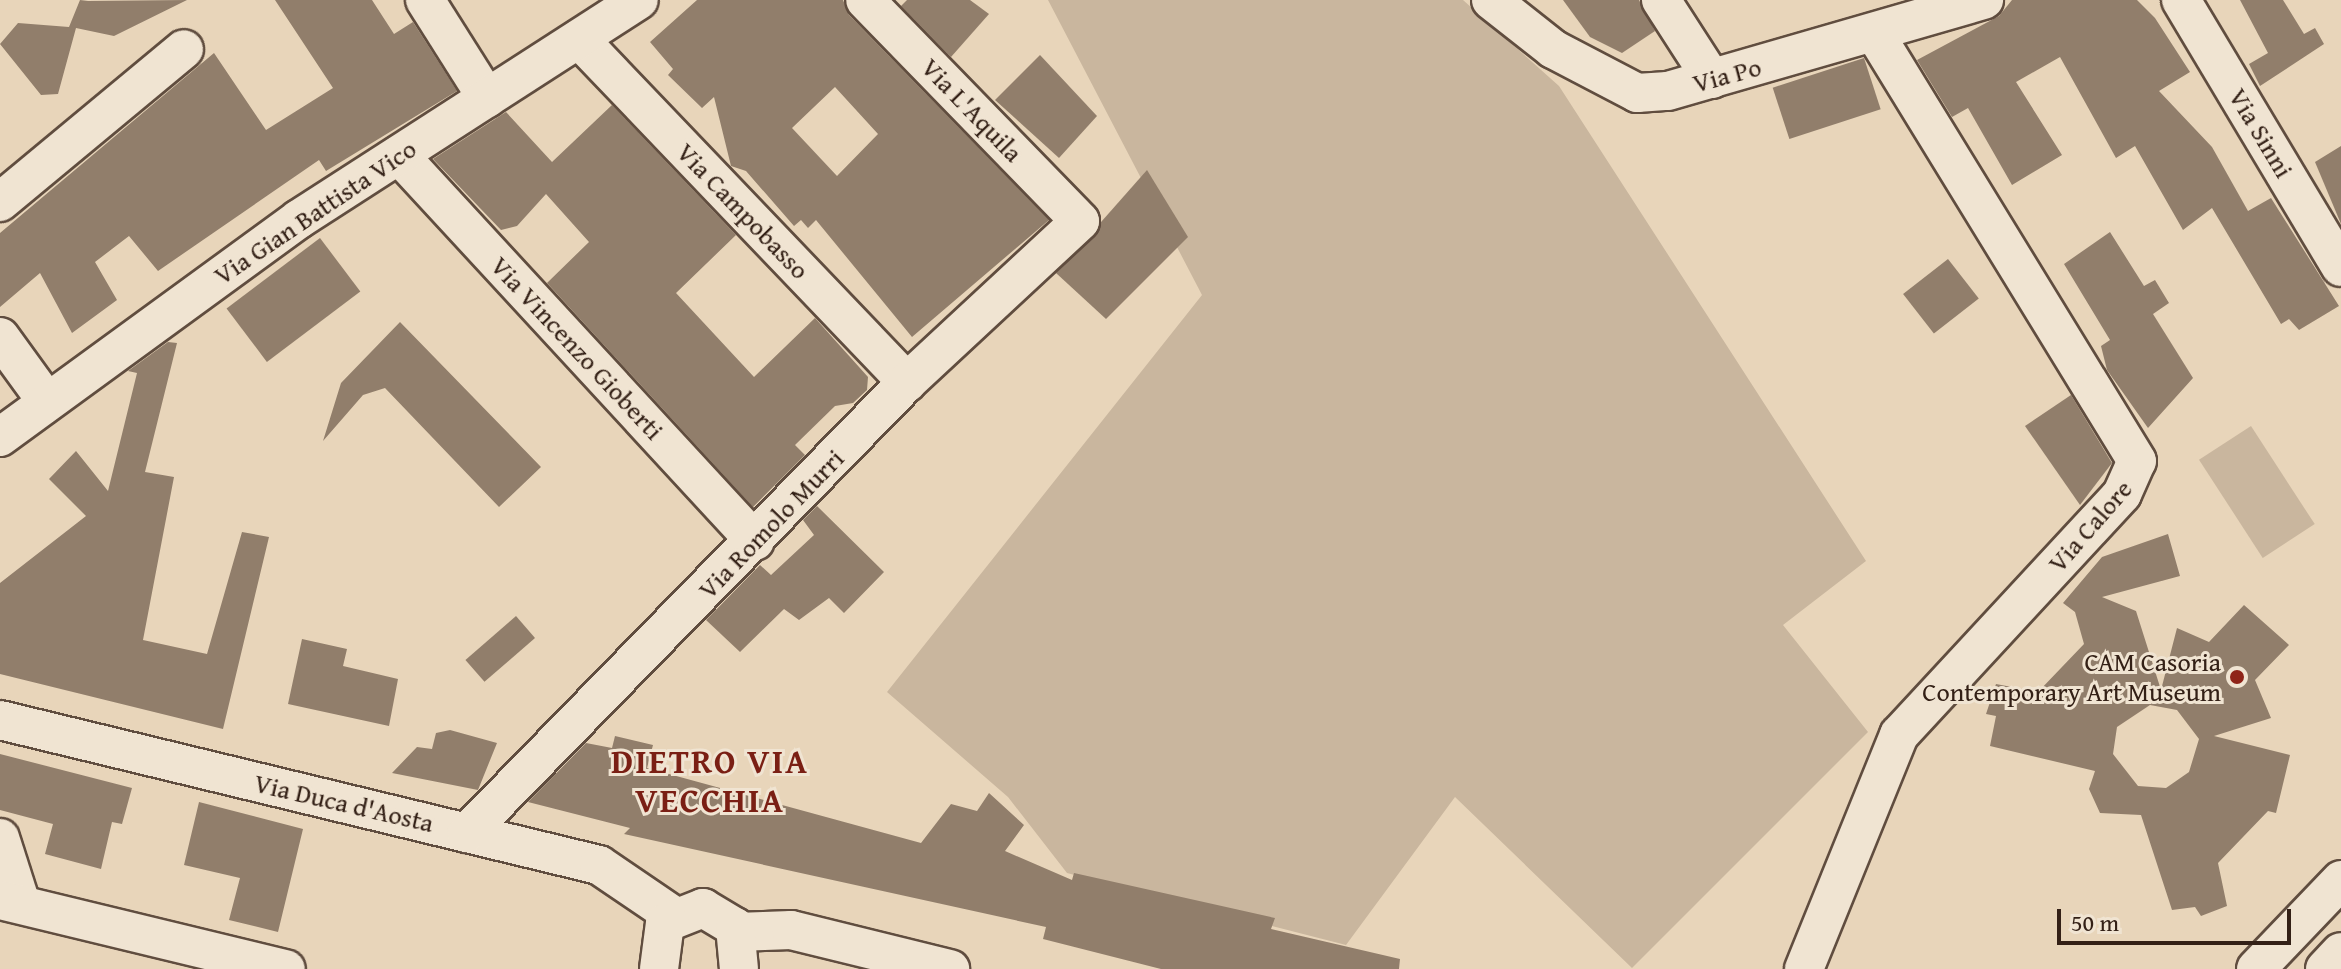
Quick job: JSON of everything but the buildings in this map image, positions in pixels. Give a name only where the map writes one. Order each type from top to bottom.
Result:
[{"type":"street","points":[[425,0],[487,98]]},
{"type":"street","name":"Via Gian Battista Vico","points":[[0,437],[45,399],[399,155],[639,0]]},
{"type":"street","name":"Via L'Aquila","points":[[865,0],[1080,221]]},
{"type":"street","name":"Via Po","points":[[1491,0],[1553,49],[1637,93],[1712,79],[1984,0]]},
{"type":"street","points":[[1661,0],[1712,79]]},
{"type":"street","name":"Via Sinni","points":[[2181,0],[2341,267]]},
{"type":"street","name":"Via Calore","points":[[1804,969],[1899,735],[2122,494],[2137,461],[1875,34]]},
{"type":"street","name":"Via Campobasso","points":[[579,39],[907,382]]},
{"type":"street","points":[[0,202],[184,49]]},
{"type":"street","name":"Via Vincenzo Gioberti","points":[[399,155],[755,541]]},
{"type":"street","name":"Via Romolo Murri","points":[[467,833],[907,382],[1080,221]]},
{"type":"street","points":[[0,337],[45,399]]},
{"type":"street","name":"Via Duca d'Aosta","points":[[0,720],[599,865],[674,916]]},
{"type":"street","points":[[0,838],[11,902],[286,969]]},
{"type":"street","points":[[2256,969],[2341,880]]},
{"type":"street","points":[[659,969],[658,937],[674,916],[703,908],[737,932],[791,930],[950,969]]},
{"type":"street","points":[[737,932],[739,969]]},
{"type":"street","points":[[2325,969],[2341,952]]},
{"type":"shaded area","points":[[1048,0],[1463,0],[1559,86],[1866,561],[1783,625],[1868,732],[1632,968],[1455,797],[1346,945],[1067,873],[1008,797],[887,692],[1202,295]]},
{"type":"shaded area","points":[[2251,426],[2315,524],[2263,558],[2199,460]]},
{"type":"place","name":"CAM Casoria Contemporary Art Museum","points":[[2237,677]]},
{"type":"district","name":"DIETRO VIA VECCHIA","points":[[710,780]]}]
